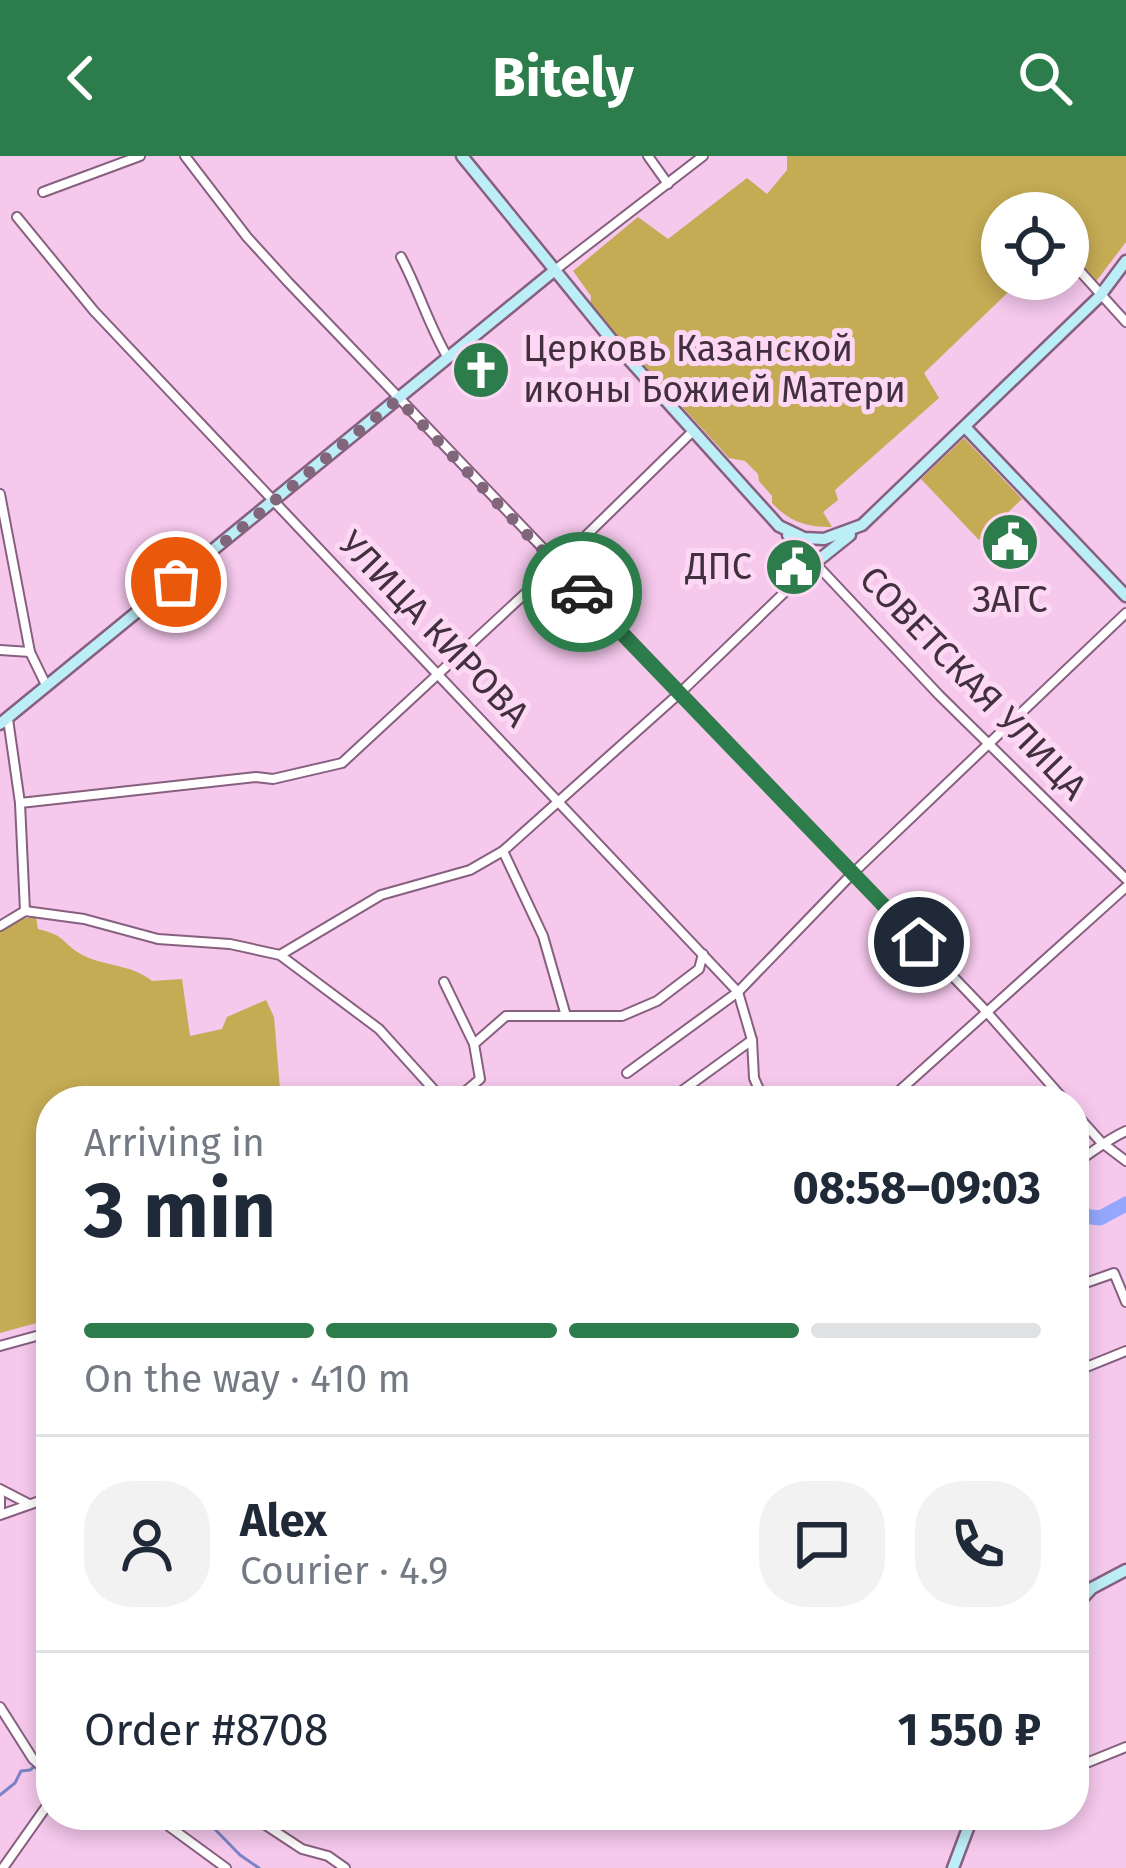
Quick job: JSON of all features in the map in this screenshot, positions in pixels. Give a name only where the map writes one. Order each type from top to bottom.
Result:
[{"type":"main road","name":"СОВЕТСКАЯ УЛИЦА","points":[[462,156],[692,432],[815,563]]},
{"type":"main road","points":[[815,563],[862,525],[1100,297],[1126,261]]},
{"type":"main road","points":[[4,722],[555,270]]},
{"type":"main road","points":[[965,427],[1126,596]]},
{"type":"main road","name":"СОВЕТСКАЯ УЛИЦА","points":[[779,526],[804,538],[844,535],[862,525]]},
{"type":"main road","points":[[1089,1591],[1126,1570]]},
{"type":"main road","points":[[953,1868],[967,1830]]},
{"type":"street","points":[[43,192],[140,156]]},
{"type":"street","points":[[185,156],[247,237],[985,1010],[1052,1086]]},
{"type":"street","points":[[648,156],[668,184]]},
{"type":"street","points":[[555,270],[703,156]]},
{"type":"street","name":"УЛИЦА КИРОВА","points":[[17,217],[94,311],[738,992],[752,1040],[757,1086]]},
{"type":"street","points":[[401,257],[420,292],[428,324],[449,359]]},
{"type":"street","points":[[1089,284],[1126,322]]},
{"type":"street","points":[[20,802],[273,779],[342,763],[692,432]]},
{"type":"street","points":[[0,494],[30,652],[46,687]]},
{"type":"street","points":[[280,955],[381,895],[470,869],[503,851],[682,691],[815,563]]},
{"type":"street","name":"СОВЕТСКАЯ УЛИЦА","points":[[815,563],[1126,883]]},
{"type":"street","points":[[627,1073],[738,992],[852,874],[1126,613]]},
{"type":"street","points":[[0,650],[30,652]]},
{"type":"street","points":[[4,722],[20,802],[26,910]]},
{"type":"street","points":[[503,851],[543,936],[566,1016]]},
{"type":"street","points":[[904,1086],[1126,883]]},
{"type":"street","points":[[0,926],[26,910],[158,939],[230,944],[280,955],[379,1029],[430,1086]]},
{"type":"street","points":[[474,1044],[506,1016],[622,1016],[657,1001],[699,969],[703,954]]},
{"type":"street","points":[[444,982],[474,1044],[480,1079],[472,1086]]},
{"type":"street","points":[[689,1086],[752,1040]]},
{"type":"street","points":[[1089,1129],[1126,1161]]},
{"type":"street","points":[[1089,1152],[1126,1131]]},
{"type":"street","points":[[1089,1282],[1114,1273],[1126,1302]]},
{"type":"street","points":[[0,1346],[36,1336]]},
{"type":"street","points":[[1089,1366],[1126,1351]]},
{"type":"street","points":[[29,1504],[0,1493],[0,1511],[29,1504],[36,1502]]},
{"type":"street","points":[[0,1707],[36,1762]]},
{"type":"street","points":[[1089,1762],[1126,1748]]},
{"type":"street","points":[[3,1868],[36,1822]]},
{"type":"street","points":[[174,1830],[226,1868]]},
{"type":"street","points":[[273,1830],[345,1868]]},
{"type":"shaded area","points":[[787,156],[1126,156],[1126,242],[1094,284],[1089,279],[1089,192],[981,192],[981,300],[1000,300],[924,373],[939,398],[835,490],[838,500],[823,512],[832,527],[799,522],[772,503],[758,474],[745,461],[729,458],[590,306],[591,296],[573,271],[638,217],[668,239],[747,178],[767,194],[787,170]]},
{"type":"shaded area","points":[[964,438],[1022,499],[979,540],[921,479]]},
{"type":"shaded area","points":[[36,917],[38,929],[58,936],[73,949],[152,981],[182,979],[190,1036],[222,1029],[227,1017],[266,1000],[274,1017],[280,1086],[36,1086],[36,1323],[0,1333],[0,930],[18,919]]},
{"type":"waterway","points":[[1089,1217],[1100,1218],[1126,1204]]},
{"type":"waterway","points":[[0,1795],[21,1771],[36,1765]]},
{"type":"waterway","points":[[216,1830],[259,1868]]},
{"type":"way so far","points":[[176,582],[398,399],[582,592]]},
{"type":"place","name":"Церковь Казанской иконы Божией Матери","points":[[481,370]]},
{"type":"place","name":"ЗАГС","points":[[1010,542]]},
{"type":"place","name":"ДПС","points":[[794,567]]},
{"type":"route","points":[[582,592],[919,942]]}]
